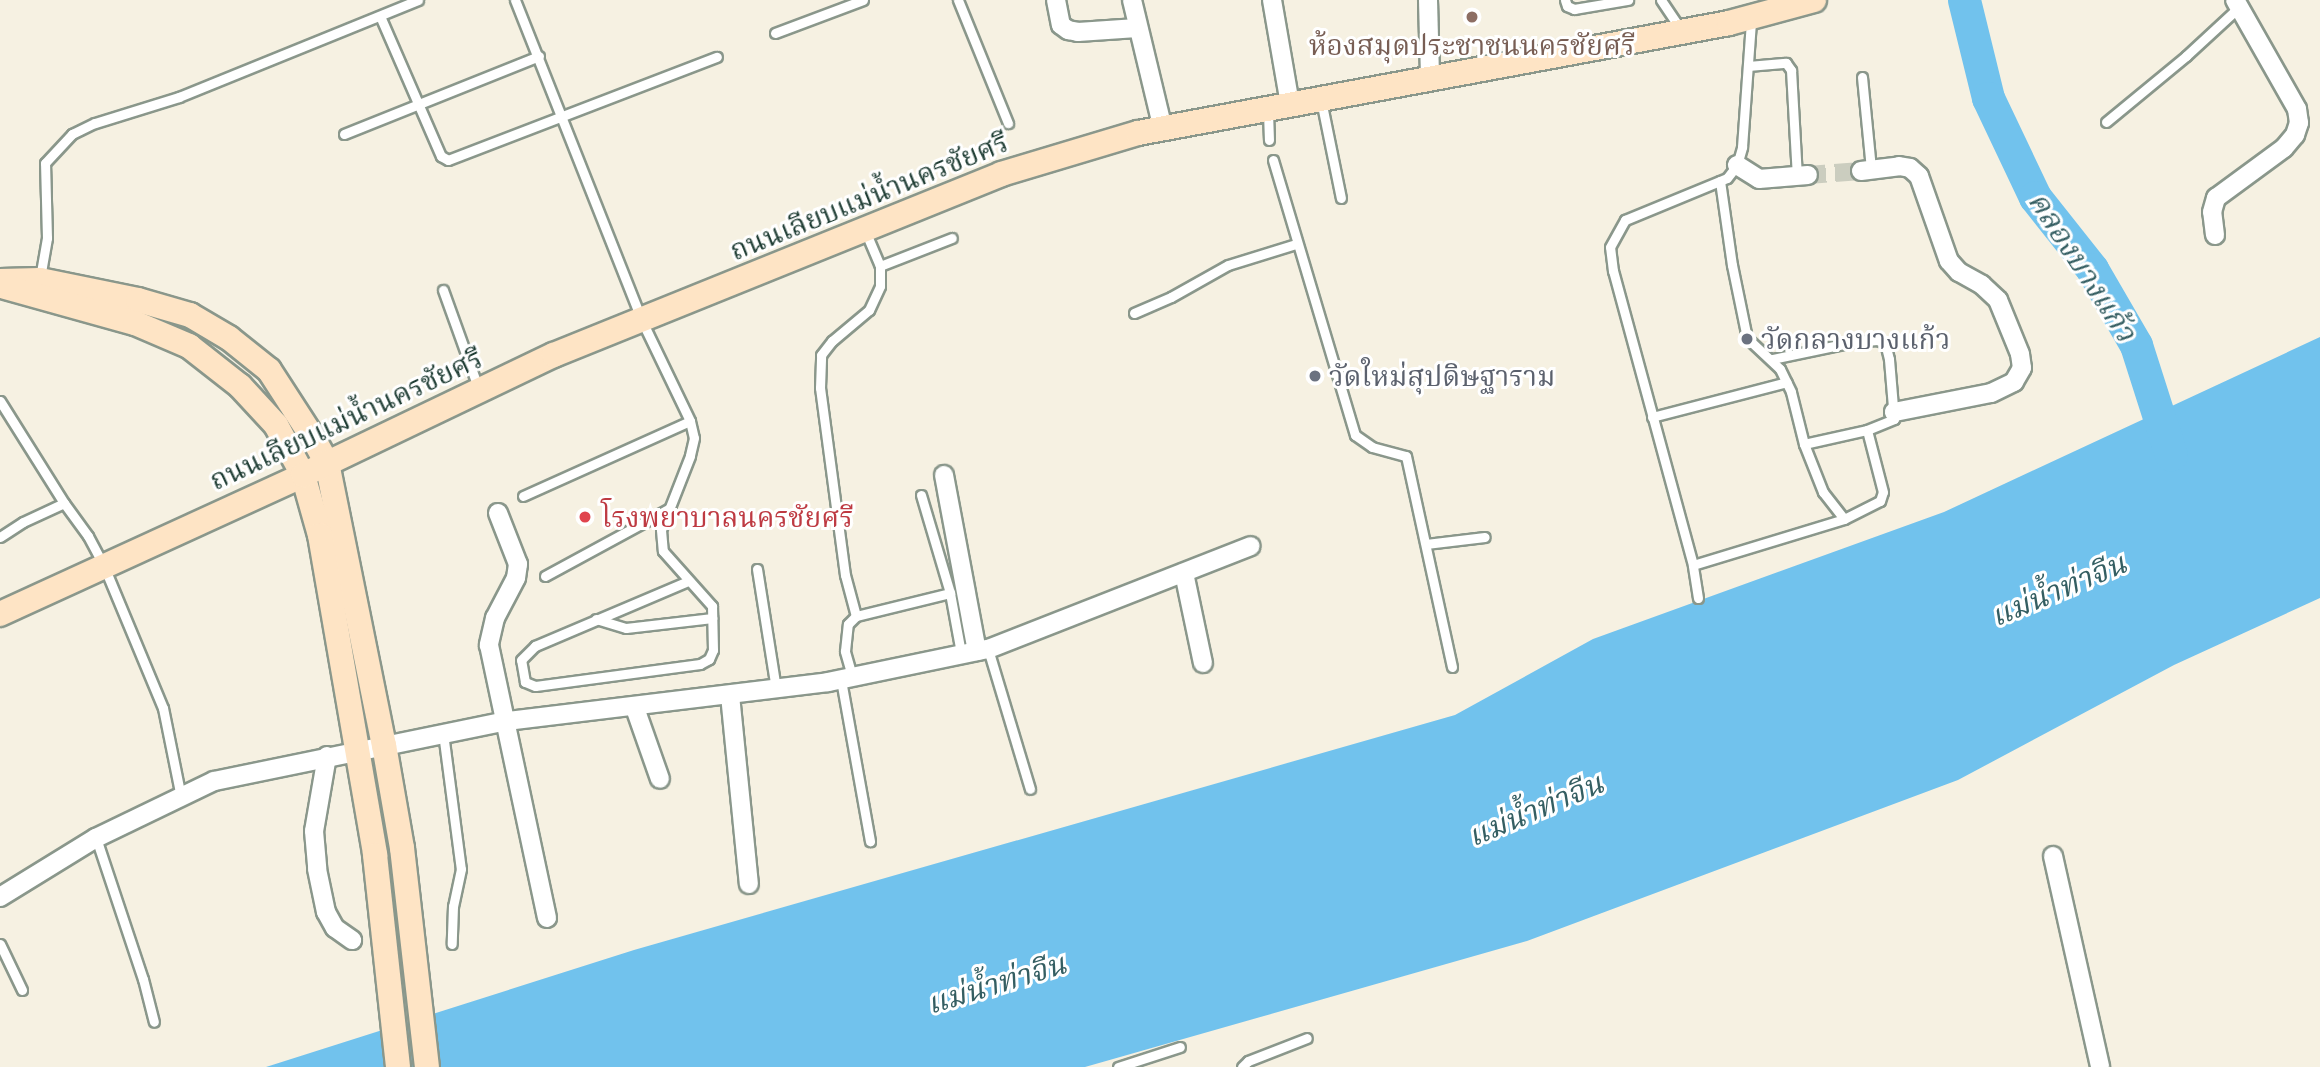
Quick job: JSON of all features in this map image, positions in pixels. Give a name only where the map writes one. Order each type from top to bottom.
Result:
[{"type":"main road","name":"ถนนเลียบแม่น้ำนครชัยศรี","points":[[1,609],[303,475],[554,355],[1001,174],[1092,146],[1163,129],[1683,32],[1751,18],[1814,0]]},
{"type":"main road","points":[[0,283],[40,280],[138,300],[190,315],[229,338],[268,370],[291,401],[327,463],[402,848],[427,1067]]},
{"type":"main road","points":[[0,283],[135,323],[190,346],[240,386],[276,425],[303,475],[320,535],[375,855],[398,1067]]},
{"type":"street","points":[[1056,0],[1061,25],[1068,30],[1078,32],[1137,28]]},
{"type":"street","points":[[1132,0],[1163,129]]},
{"type":"street","points":[[1272,0],[1279,106]]},
{"type":"street","points":[[1427,0],[1430,79]]},
{"type":"street","points":[[2215,235],[2212,212],[2216,198],[2284,148],[2295,135],[2299,123],[2297,109],[2236,4]]},
{"type":"street","points":[[1737,165],[1759,179],[1803,176]]},
{"type":"street","points":[[1866,170],[1899,166],[1910,168],[1919,176],[1950,261],[1959,272],[1982,285],[1998,300],[2020,354],[2022,368],[2014,382],[1991,393],[1894,412]]},
{"type":"street","points":[[944,475],[975,651]]},
{"type":"street","points":[[498,513],[518,564],[516,578],[490,634],[489,645],[547,918]]},
{"type":"street","points":[[0,897],[96,838],[223,779],[507,721],[635,708],[704,696],[776,690],[975,651],[1251,546]]},
{"type":"street","points":[[1184,573],[1203,663]]},
{"type":"street","points":[[730,695],[750,884]]},
{"type":"street","points":[[635,708],[660,779]]},
{"type":"street","points":[[327,756],[314,831],[317,869],[326,912],[335,928],[352,940]]},
{"type":"street","points":[[2053,856],[2100,1067]]},
{"type":"lane","points":[[40,280],[47,238],[45,163],[72,134],[95,123],[179,97],[418,0]]},
{"type":"lane","points":[[515,0],[641,320],[690,421],[694,438],[690,456],[661,530],[663,551],[688,581],[706,596],[712,606],[713,650],[709,659],[700,664],[536,686],[525,682],[521,667],[526,653],[548,639],[688,581]]},
{"type":"lane","points":[[775,33],[863,0]]},
{"type":"lane","points":[[958,0],[1008,123]]},
{"type":"lane","points":[[1565,0],[1567,6],[1574,9],[1628,0]]},
{"type":"lane","points":[[1661,0],[1683,32]]},
{"type":"lane","points":[[2106,122],[2195,48],[2236,4]]},
{"type":"lane","points":[[380,16],[441,156],[448,160],[717,57]]},
{"type":"lane","points":[[1698,598],[1693,565],[1613,271],[1610,247],[1625,220],[1727,178],[1737,165],[1751,18]]},
{"type":"lane","points":[[344,134],[539,57]]},
{"type":"lane","points":[[1748,66],[1786,63],[1791,70],[1803,176]]},
{"type":"lane","points":[[1862,77],[1866,170]]},
{"type":"lane","points":[[1320,99],[1341,198]]},
{"type":"lane","points":[[1269,139],[1279,106]]},
{"type":"lane","points":[[1273,160],[1355,435],[1372,447],[1406,456],[1452,667]]},
{"type":"lane","points":[[1720,181],[1747,338],[1772,359],[1787,382],[1804,444],[1823,492],[1844,519]]},
{"type":"lane","points":[[856,616],[845,575],[820,388],[821,355],[832,341],[869,310],[880,286],[880,266],[864,229]]},
{"type":"lane","points":[[880,266],[952,238]]},
{"type":"lane","points":[[1134,313],[1171,297],[1228,265],[1296,244]]},
{"type":"lane","points":[[443,290],[479,390]]},
{"type":"lane","points":[[1772,359],[1853,342],[1885,343],[1894,419],[1889,424],[1804,444]]},
{"type":"lane","points":[[1652,417],[1787,382]]},
{"type":"lane","points":[[0,401],[88,536],[103,564],[163,708],[181,797]]},
{"type":"lane","points":[[523,496],[690,421]]},
{"type":"lane","points":[[1693,565],[1844,519],[1880,501],[1883,492],[1867,430]]},
{"type":"lane","points":[[922,495],[950,593],[1030,789]]},
{"type":"lane","points":[[0,537],[23,522],[64,503]]},
{"type":"lane","points":[[545,576],[670,509]]},
{"type":"lane","points":[[1426,544],[1485,537]]},
{"type":"lane","points":[[757,569],[776,690]]},
{"type":"lane","points":[[870,841],[847,678],[845,651],[848,624],[856,616],[950,593]]},
{"type":"lane","points":[[596,619],[626,628],[712,618]]},
{"type":"lane","points":[[443,733],[461,869],[453,906],[452,944]]},
{"type":"lane","points":[[96,838],[143,979],[154,1022]]},
{"type":"lane","points":[[0,944],[22,990]]},
{"type":"lane","points":[[1242,1067],[1248,1061],[1307,1038]]},
{"type":"lane","points":[[1118,1067],[1180,1048]]},
{"type":"water","name":"แม่น้ำท่าจีน","points":[[2320,337],[2320,598],[2174,665],[1958,780],[1527,941],[1085,1067],[266,1067],[634,950],[1455,715],[1593,639],[1944,512]]},
{"type":"waterway","name":"คลองบางแก้ว","points":[[1964,0],[1988,98],[2035,197],[2092,269],[2136,345],[2171,455]]},
{"type":"tunnel","points":[[1808,175],[1861,171]]},
{"type":"place","name":"ห้องสมุดประชาชนนครชัยศรี","points":[[1472,17]]},
{"type":"place","name":"วัดกลางบางแก้ว","points":[[1747,339]]},
{"type":"place","name":"วัดใหม่สุปดิษฐาราม","points":[[1315,376]]},
{"type":"place","name":"โรงพยาบาลนครชัยศรี","points":[[585,517]]}]
